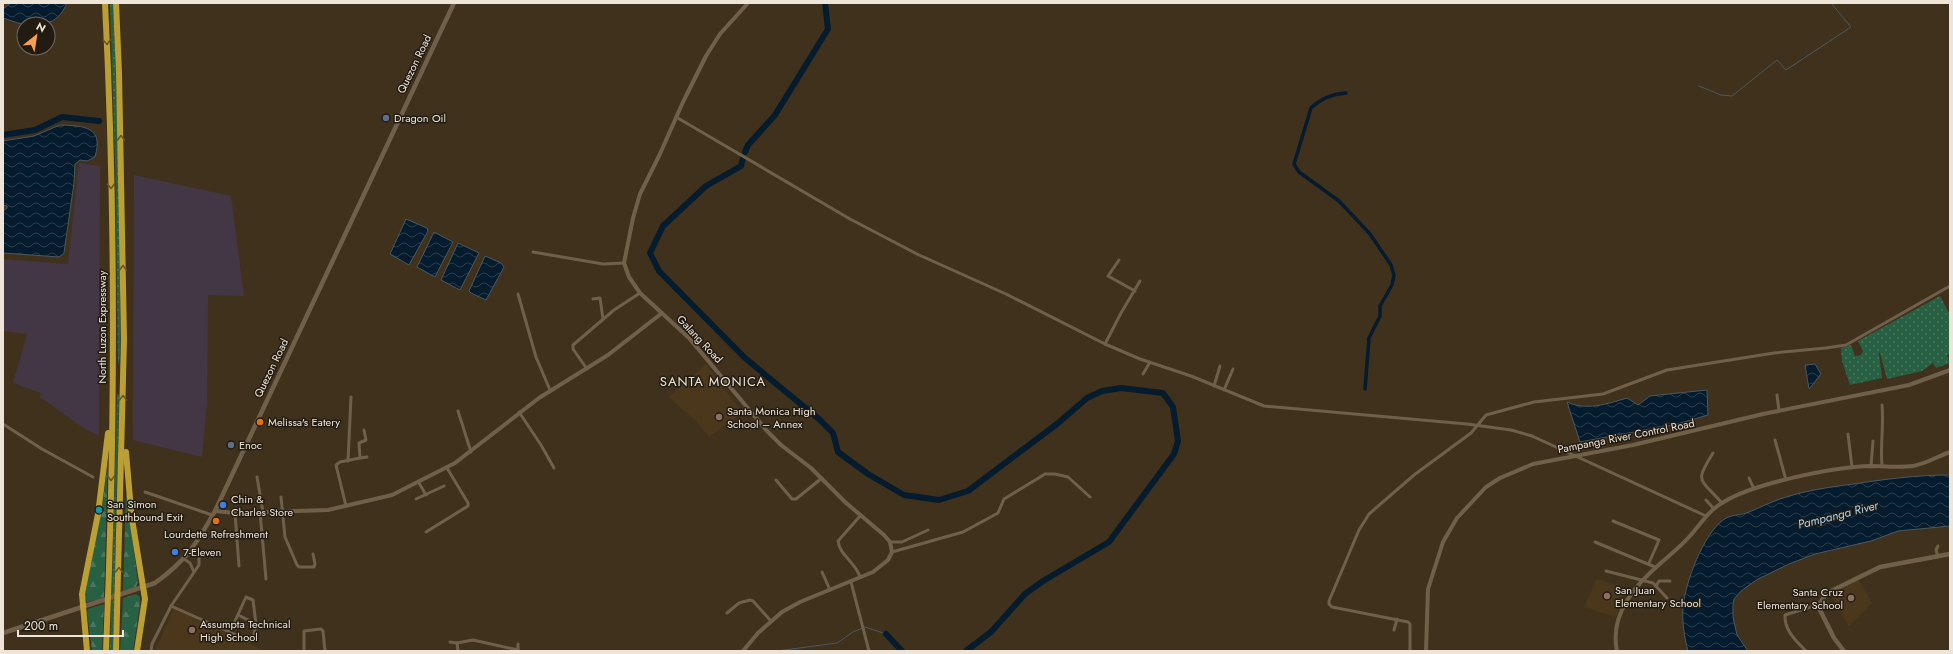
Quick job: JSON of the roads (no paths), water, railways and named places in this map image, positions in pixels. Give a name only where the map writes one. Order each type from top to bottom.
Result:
[{"type":"highway","name":"North Luzon Expressway","points":[[106,3],[112,228],[113,341],[110,570],[106,651]]},
{"type":"highway","name":"North Luzon Expressway","points":[[116,3],[123,227],[123,422],[116,651]]},
{"type":"highway","points":[[99,506],[108,436],[110,353],[113,341]]},
{"type":"highway","points":[[123,422],[131,510]]},
{"type":"highway","points":[[87,651],[82,594],[83,581],[98,514]]},
{"type":"highway","points":[[132,519],[143,589],[144,609],[137,651]]},
{"type":"main road","name":"Quezon Road","points":[[3,632],[143,589],[155,583],[184,559],[192,550],[213,513],[454,3]]},
{"type":"main road","points":[[1844,651],[1834,638],[1820,610],[1820,604],[1827,593],[1880,567],[1950,554]]},
{"type":"street","points":[[533,252],[603,264],[624,264],[631,224],[640,194],[676,117],[706,56],[720,34],[748,3]]},
{"type":"street","points":[[676,117],[850,219],[919,255],[1006,294],[1105,344],[1150,362],[1191,376],[1264,406],[1363,413],[1478,425],[1529,434],[1574,457],[1706,516]]},
{"type":"street","points":[[1119,260],[1108,276],[1135,291]]},
{"type":"street","name":"Galang Road","points":[[624,264],[629,277],[640,293],[689,338],[754,416],[781,445],[822,478],[890,542]]},
{"type":"street","points":[[1105,344],[1140,281]]},
{"type":"street","points":[[1410,651],[1410,624],[1397,619],[1332,607],[1329,604],[1336,583],[1359,530],[1369,514],[1441,454],[1471,433],[1486,415],[1534,402],[1603,394],[1667,370],[1774,353],[1846,345],[1950,286]]},
{"type":"street","points":[[587,369],[572,349],[573,345],[603,319],[640,293]]},
{"type":"street","points":[[518,294],[536,357],[550,390]]},
{"type":"street","points":[[593,299],[600,298],[603,319]]},
{"type":"street","points":[[145,492],[213,513],[328,510],[392,495],[420,483],[447,468],[471,452],[519,412],[550,390],[587,369],[625,344],[662,313]]},
{"type":"street","points":[[1143,374],[1150,362]]},
{"type":"street","points":[[1214,386],[1220,366]]},
{"type":"street","points":[[1224,390],[1233,369]]},
{"type":"street","name":"Pampanga River Control Road","points":[[1426,651],[1428,586],[1437,559],[1455,519],[1486,487],[1500,478],[1528,465],[1574,457],[1692,432],[1779,411],[1909,385],[1922,382],[1950,370]]},
{"type":"street","points":[[1777,395],[1779,411]]},
{"type":"street","points":[[348,461],[351,396]]},
{"type":"street","points":[[1882,405],[1883,426],[1880,446],[1882,466]]},
{"type":"street","points":[[458,411],[471,452]]},
{"type":"street","points":[[519,412],[542,445],[554,468]]},
{"type":"street","points":[[3,424],[62,461],[93,477]]},
{"type":"street","points":[[360,458],[359,443],[366,440],[364,430]]},
{"type":"street","points":[[1848,434],[1852,467]]},
{"type":"street","points":[[1775,440],[1786,480]]},
{"type":"street","points":[[1871,466],[1873,441]]},
{"type":"street","points":[[1617,651],[1615,638],[1620,615],[1627,599],[1642,580],[1689,537],[1706,516],[1722,503],[1754,488],[1786,480],[1852,467],[1914,466],[1950,452]]},
{"type":"street","points":[[1713,453],[1700,473],[1701,479],[1722,503]]},
{"type":"street","points":[[346,506],[336,465],[340,462],[367,457]]},
{"type":"street","points":[[426,532],[468,506],[468,503],[447,468]]},
{"type":"street","points":[[892,552],[963,532],[998,513],[1004,499],[1045,474],[1055,474],[1068,477],[1090,498]]},
{"type":"street","points":[[257,477],[262,512],[266,579]]},
{"type":"street","points":[[776,480],[792,499],[796,498],[822,478]]},
{"type":"street","points":[[1749,478],[1754,488]]},
{"type":"street","points":[[420,483],[426,495]]},
{"type":"street","points":[[416,499],[444,486]]},
{"type":"street","points":[[281,497],[285,537],[297,566],[314,567],[316,564],[313,554]]},
{"type":"street","points":[[1706,500],[1714,509]]},
{"type":"street","points":[[235,513],[239,566]]},
{"type":"street","points":[[860,577],[855,565],[846,557],[838,541],[861,515]]},
{"type":"street","points":[[1613,521],[1659,540],[1649,563]]},
{"type":"street","points":[[743,651],[771,621],[782,612],[800,602],[851,582],[884,565],[892,552],[890,542],[900,543],[928,530]]},
{"type":"street","points":[[1595,542],[1649,563],[1655,567]]},
{"type":"street","points":[[1938,546],[1936,550],[1938,556]]},
{"type":"street","points":[[151,651],[152,644],[171,606],[194,572],[200,559],[192,550]]},
{"type":"street","points":[[184,559],[190,563],[194,572]]},
{"type":"street","points":[[1606,571],[1642,580],[1656,586],[1667,598]]},
{"type":"street","points":[[822,572],[830,590]]},
{"type":"street","points":[[1656,586],[1659,581],[1670,581]]},
{"type":"street","points":[[851,582],[869,651]]},
{"type":"street","points":[[171,606],[250,641],[253,639],[256,624],[253,600],[246,598],[230,632]]},
{"type":"street","points":[[727,613],[739,603],[750,600],[771,621]]},
{"type":"street","points":[[1806,651],[1794,639],[1784,616],[1786,614],[1820,604]]},
{"type":"street","points":[[238,615],[256,624]]},
{"type":"street","points":[[1394,630],[1397,619]]},
{"type":"street","points":[[304,651],[304,631],[321,629],[323,631],[325,651]]},
{"type":"street","points":[[450,642],[457,643],[473,640],[518,651],[518,644]]},
{"type":"street","points":[[457,643],[458,651]]},
{"type":"water","points":[[11,3],[67,3],[56,18],[56,16],[16,16],[16,22],[3,18],[3,9]]},
{"type":"water","points":[[60,125],[84,127],[90,130],[97,139],[95,157],[87,161],[80,160],[75,164],[74,183],[64,253],[59,257],[3,253],[3,211],[7,208],[7,206],[3,205],[3,141],[34,136]]},
{"type":"water","points":[[406,219],[427,228],[428,231],[409,265],[390,254]]},
{"type":"water","points":[[434,232],[453,242],[435,277],[417,267]]},
{"type":"water","points":[[458,243],[479,253],[460,290],[441,280]]},
{"type":"water","points":[[485,256],[501,263],[504,267],[486,300],[469,291]]},
{"type":"water","points":[[1815,364],[1821,374],[1809,389],[1805,365]]},
{"type":"water","points":[[1707,390],[1708,415],[1677,424],[1580,442],[1567,402],[1574,405],[1597,406],[1627,398],[1638,405],[1650,396]]},
{"type":"water","name":"Pampanga River","points":[[1950,475],[1950,526],[1898,531],[1871,541],[1815,554],[1789,564],[1758,579],[1741,591],[1734,599],[1733,617],[1737,635],[1748,651],[1688,651],[1685,640],[1683,606],[1688,584],[1702,547],[1716,527],[1723,520],[1746,513],[1780,499],[1835,486],[1878,480]]},
{"type":"waterway","points":[[745,152],[748,145],[775,115],[828,29],[825,3]]},
{"type":"waterway","points":[[1699,86],[1721,95],[1732,96],[1777,60],[1786,70],[1851,27],[1831,3]]},
{"type":"waterway","points":[[1346,93],[1327,97],[1311,108],[1294,164],[1299,172],[1339,201],[1370,234],[1391,265],[1394,275],[1392,285],[1380,306],[1380,316],[1369,338],[1365,389]]},
{"type":"waterway","points":[[3,135],[35,130],[62,117],[99,121]]},
{"type":"waterway","points":[[743,158],[741,166],[706,186],[663,226],[650,253],[659,271],[745,358],[819,419],[833,433],[838,452],[868,474],[904,495],[939,500],[968,491],[1057,424],[1087,398],[1102,391],[1121,388],[1163,393],[1173,407],[1178,441],[1174,454],[1109,542],[1043,581],[1025,594],[991,632],[966,651]]},
{"type":"waterway","points":[[777,651],[837,643],[853,632],[865,627],[886,634]]},
{"type":"waterway","points":[[886,634],[902,651]]},
{"type":"place","name":"Dragon Oil","points":[[386,118]]},
{"type":"place","name":"Santa Monica High School – Annex","points":[[719,417]]},
{"type":"place","name":"Melissa's Eatery","points":[[260,422]]},
{"type":"place","name":"Enoc","points":[[231,445]]},
{"type":"place","name":"Chin & Charles Store","points":[[223,505]]},
{"type":"place","name":"San Simon Southbound Exit","points":[[99,510]]},
{"type":"place","name":"Lourdette Refreshment","points":[[216,521]]},
{"type":"place","name":"7-Eleven","points":[[175,552]]},
{"type":"place","name":"San Juan Elementary School","points":[[1607,596]]},
{"type":"place","name":"Santa Cruz Elementary School","points":[[1851,598]]},
{"type":"place","name":"Assumpta Technical High School","points":[[192,630]]},
{"type":"district","name":"SANTA MONICA","points":[[713,381]]}]
